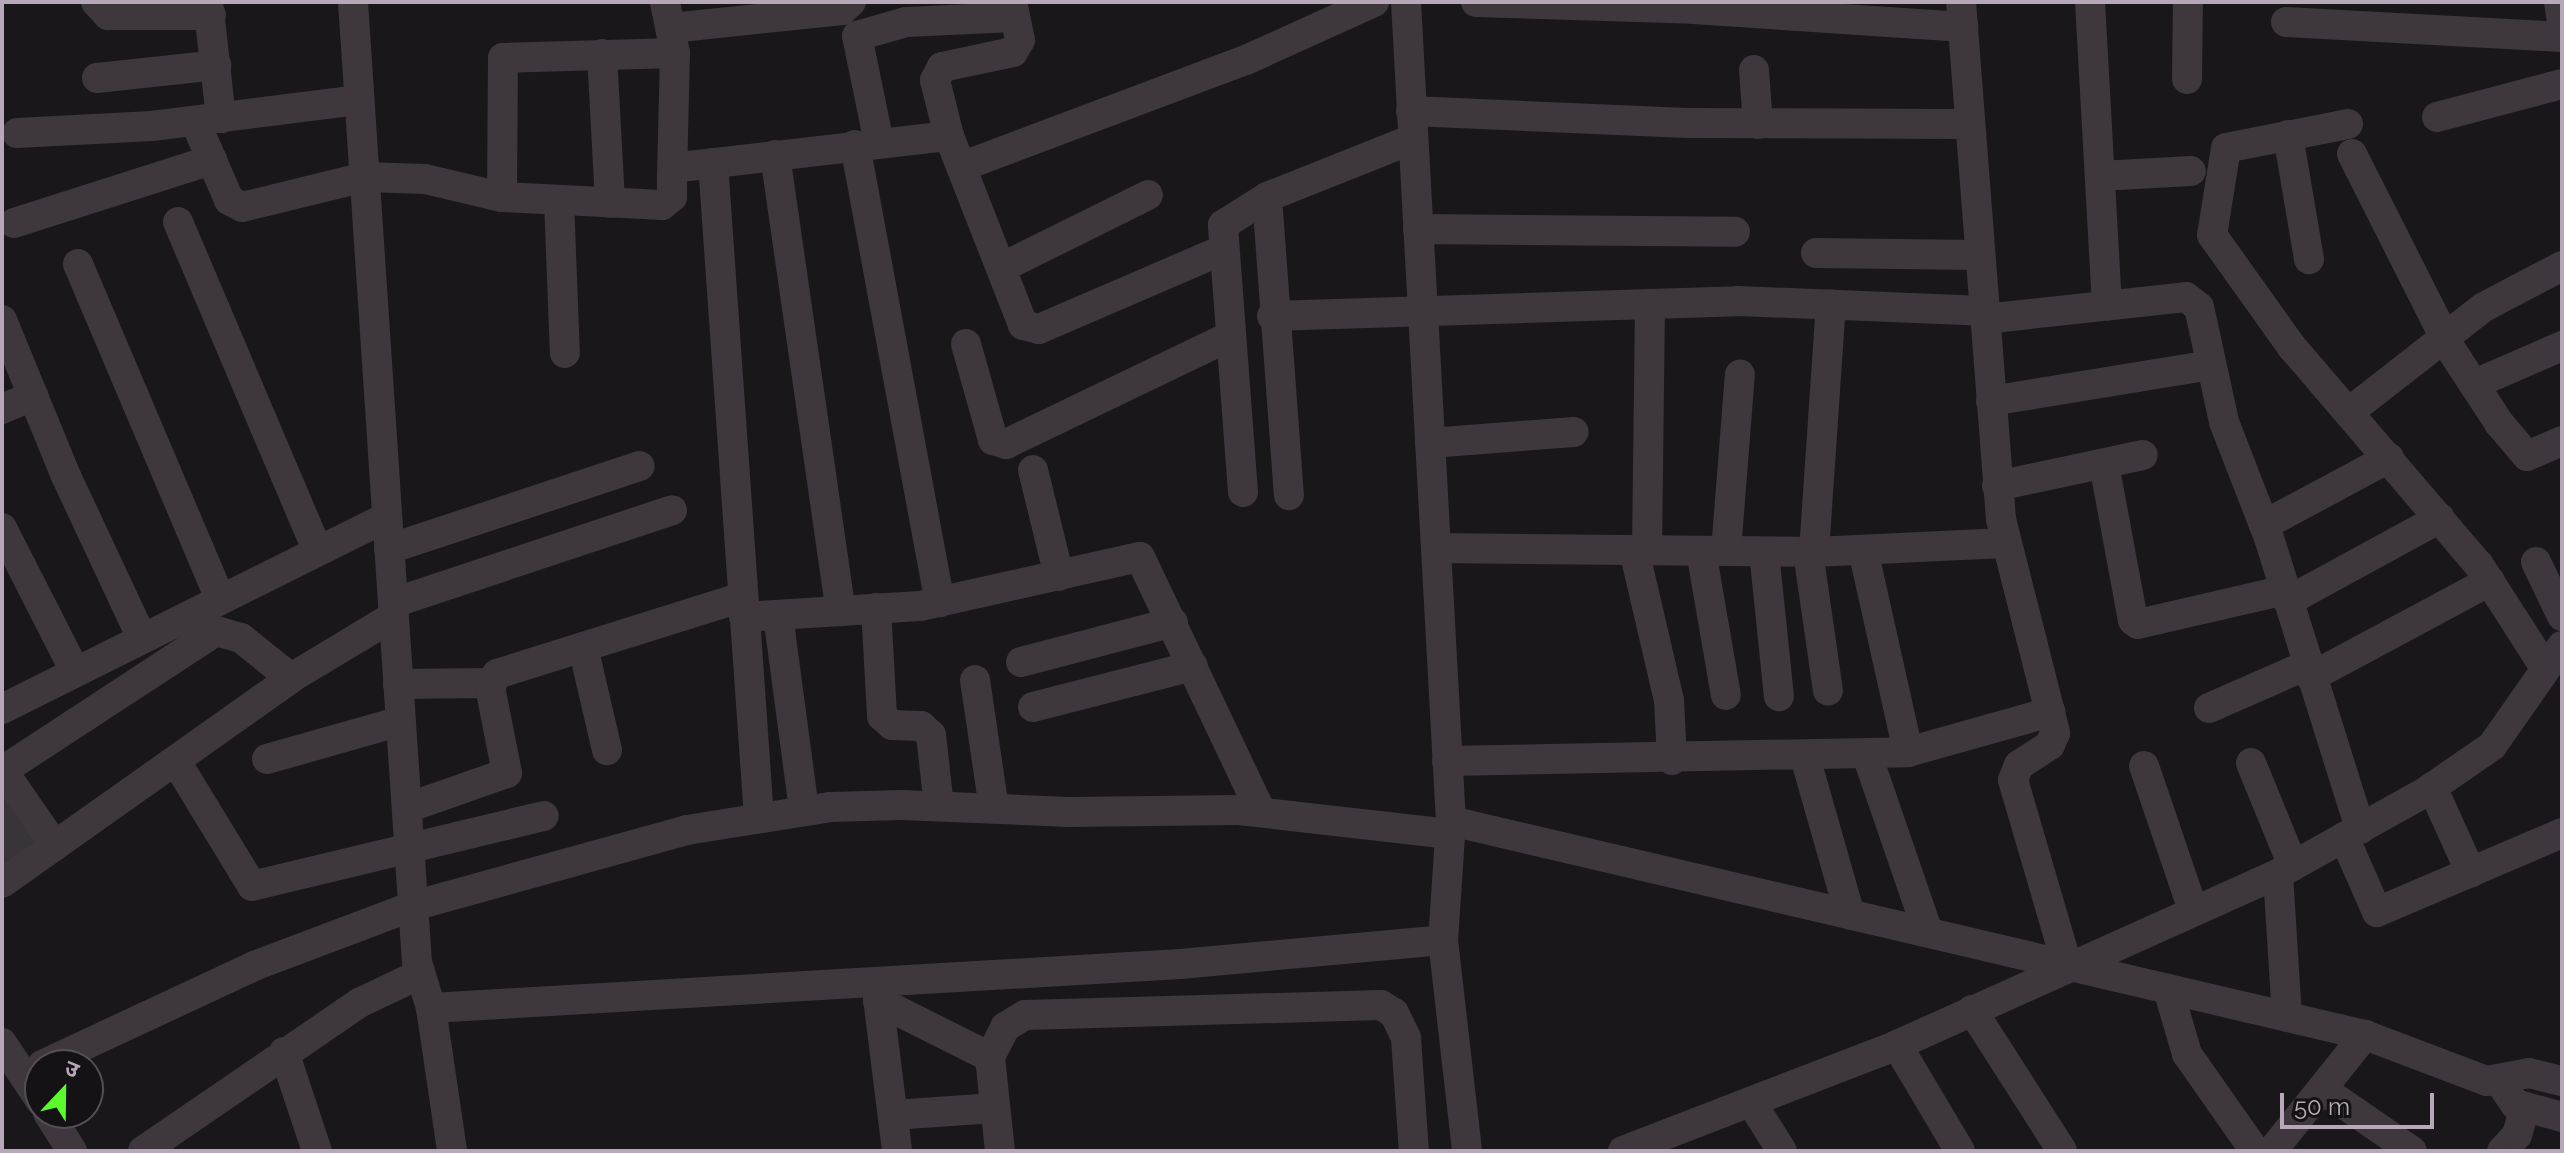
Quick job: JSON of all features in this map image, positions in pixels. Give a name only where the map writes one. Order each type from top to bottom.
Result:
[{"type":"street","points":[[96,2],[101,14],[108,15],[209,8],[216,65],[208,119],[212,160],[234,206],[365,177],[425,179],[502,197],[668,203],[672,175],[670,28]]},
{"type":"street","points":[[353,2],[413,906],[420,974],[431,1008],[452,1151]]},
{"type":"street","points":[[502,197],[503,58],[602,54],[670,28],[842,10],[851,2]]},
{"type":"street","points":[[961,167],[1246,60],[1374,2]]},
{"type":"street","points":[[1406,2],[1450,828],[1443,940],[1467,1151]]},
{"type":"street","points":[[1476,2],[1962,15],[1997,486],[2005,543],[2050,712],[2054,740],[2019,765],[2013,780],[2068,966]]},
{"type":"street","points":[[2090,2],[2107,306]]},
{"type":"street","points":[[2187,79],[2188,2]]},
{"type":"street","points":[[2559,2],[2562,24]]},
{"type":"street","points":[[940,602],[867,144],[857,36],[906,22],[1014,9],[1020,40],[1013,52],[938,71],[949,136],[1023,325],[1039,329],[1222,250]]},
{"type":"street","points":[[2286,22],[2562,37]]},
{"type":"street","points":[[602,54],[610,203]]},
{"type":"street","points":[[97,78],[216,65]]},
{"type":"street","points":[[1754,70],[1758,124]]},
{"type":"street","points":[[2437,117],[2562,84]]},
{"type":"street","points":[[17,133],[208,119],[359,100]]},
{"type":"street","points":[[1243,492],[1222,250],[1223,225],[1267,197],[1412,125],[1969,124]]},
{"type":"street","points":[[1623,1151],[1696,1140],[1753,1105],[1897,1045],[2286,870],[2432,787],[2492,746],[2554,657],[2440,518],[2292,347],[2212,235],[2226,148],[2348,124]]},
{"type":"street","points":[[2288,135],[2309,259]]},
{"type":"street","points":[[672,175],[680,167],[949,136]]},
{"type":"street","points":[[2352,154],[2445,336],[2523,454],[2562,441]]},
{"type":"street","points":[[775,155],[841,611]]},
{"type":"street","points":[[14,223],[212,160]]},
{"type":"street","points":[[713,163],[759,818]]},
{"type":"street","points":[[2100,176],[2191,171]]},
{"type":"street","points":[[1001,268],[1148,195]]},
{"type":"street","points":[[1267,197],[1272,316],[1289,495]]},
{"type":"street","points":[[559,200],[565,353]]},
{"type":"street","points":[[178,222],[317,550]]},
{"type":"street","points":[[1418,229],[1735,232]]},
{"type":"street","points":[[1816,253],[1978,255]]},
{"type":"street","points":[[78,264],[220,598]]},
{"type":"street","points":[[2349,412],[2503,294],[2562,266]]},
{"type":"street","points":[[1272,316],[1423,314],[1650,304],[1831,305],[1984,315],[2194,301],[2224,422],[2264,525],[2377,912],[2562,833]]},
{"type":"street","points":[[1650,304],[1641,550],[1669,700],[1672,760]]},
{"type":"street","points":[[1828,691],[1811,552],[1831,305]]},
{"type":"street","points":[[2,320],[141,636]]},
{"type":"street","points":[[966,344],[993,440],[1006,444],[1230,336]]},
{"type":"street","points":[[2477,383],[2562,346]]},
{"type":"street","points":[[1991,401],[2211,365]]},
{"type":"street","points":[[1726,695],[1714,551],[1740,375]]},
{"type":"street","points":[[2,409],[33,396]]},
{"type":"street","points":[[1430,443],[1574,432]]},
{"type":"street","points":[[1997,486],[2143,455]]},
{"type":"street","points":[[2264,525],[2389,458]]},
{"type":"street","points":[[2104,464],[2133,620],[2138,624],[2286,596],[2440,518]]},
{"type":"street","points":[[389,549],[640,466]]},
{"type":"street","points":[[1033,470],[1059,576]]},
{"type":"street","points":[[2,883],[393,609],[672,510]]},
{"type":"street","points":[[4,704],[387,517]]},
{"type":"street","points":[[2,528],[75,671]]},
{"type":"street","points":[[1436,548],[1811,552],[2005,543]]},
{"type":"street","points":[[1863,550],[1908,752]]},
{"type":"street","points":[[1764,552],[1779,696]]},
{"type":"street","points":[[407,808],[507,773],[491,683],[497,674],[583,647],[743,607],[778,615],[940,602],[1140,557],[1261,812]]},
{"type":"street","points":[[2536,562],[2562,616]]},
{"type":"street","points":[[2209,708],[2309,671],[2490,581]]},
{"type":"street","points":[[876,608],[882,716],[892,725],[921,726],[931,735],[939,806]]},
{"type":"street","points":[[778,615],[804,811]]},
{"type":"street","points":[[1021,662],[1173,622]]},
{"type":"street","points":[[55,846],[2,771],[216,631],[241,638],[291,678]]},
{"type":"street","points":[[583,647],[607,750]]},
{"type":"street","points":[[1033,707],[1193,666]]},
{"type":"street","points":[[975,680],[994,809]]},
{"type":"street","points":[[398,684],[491,683]]},
{"type":"street","points":[[1447,761],[1672,760],[1908,752],[2050,712]]},
{"type":"street","points":[[267,759],[401,721]]},
{"type":"street","points":[[1867,755],[1928,932]]},
{"type":"street","points":[[1805,757],[1850,915]]},
{"type":"street","points":[[2251,763],[2286,870],[2287,1017]]},
{"type":"street","points":[[2144,766],[2193,910]]},
{"type":"street","points":[[180,768],[252,886],[409,845],[544,816]]},
{"type":"street","points":[[2432,787],[2471,873]]},
{"type":"street","points":[[76,1049],[254,966],[413,906],[653,836],[858,805],[1261,812],[1450,828],[1928,932],[2365,1035],[2469,1077],[2500,1082],[2520,1074],[2551,1078]]},
{"type":"street","points":[[431,1008],[877,992],[1019,974],[1443,940]]},
{"type":"street","points":[[1275,955],[1282,1008]]},
{"type":"street","points":[[1151,965],[1156,1011]]},
{"type":"street","points":[[143,1151],[359,1003],[420,974]]},
{"type":"street","points":[[1019,974],[1025,1015]]},
{"type":"street","points":[[2168,989],[2187,1054],[2255,1151]]},
{"type":"street","points":[[877,992],[990,1057]]},
{"type":"street","points":[[877,992],[897,1151]]},
{"type":"street","points":[[1000,1151],[990,1057],[1005,1027],[1025,1015],[1381,1005],[1394,1013],[1406,1038],[1414,1151]]},
{"type":"street","points":[[1972,1010],[2062,1151]]},
{"type":"street","points":[[2272,1151],[2365,1035]]},
{"type":"street","points":[[2,1043],[24,1060]]},
{"type":"street","points":[[1897,1045],[1960,1151]]},
{"type":"street","points":[[284,1052],[317,1151]]},
{"type":"street","points":[[2500,1082],[2510,1100],[2562,1117]]},
{"type":"street","points":[[1409,1090],[1459,1083]]},
{"type":"street","points":[[2322,1089],[2412,1151]]},
{"type":"street","points":[[1753,1105],[1782,1151]]},
{"type":"street","points":[[893,1115],[995,1108]]},
{"type":"street","points":[[2502,1151],[2517,1135],[2529,1108]]},
{"type":"street","points":[[58,1129],[72,1151]]},
{"type":"building","points":[[2,792],[36,841],[2,865]]}]
